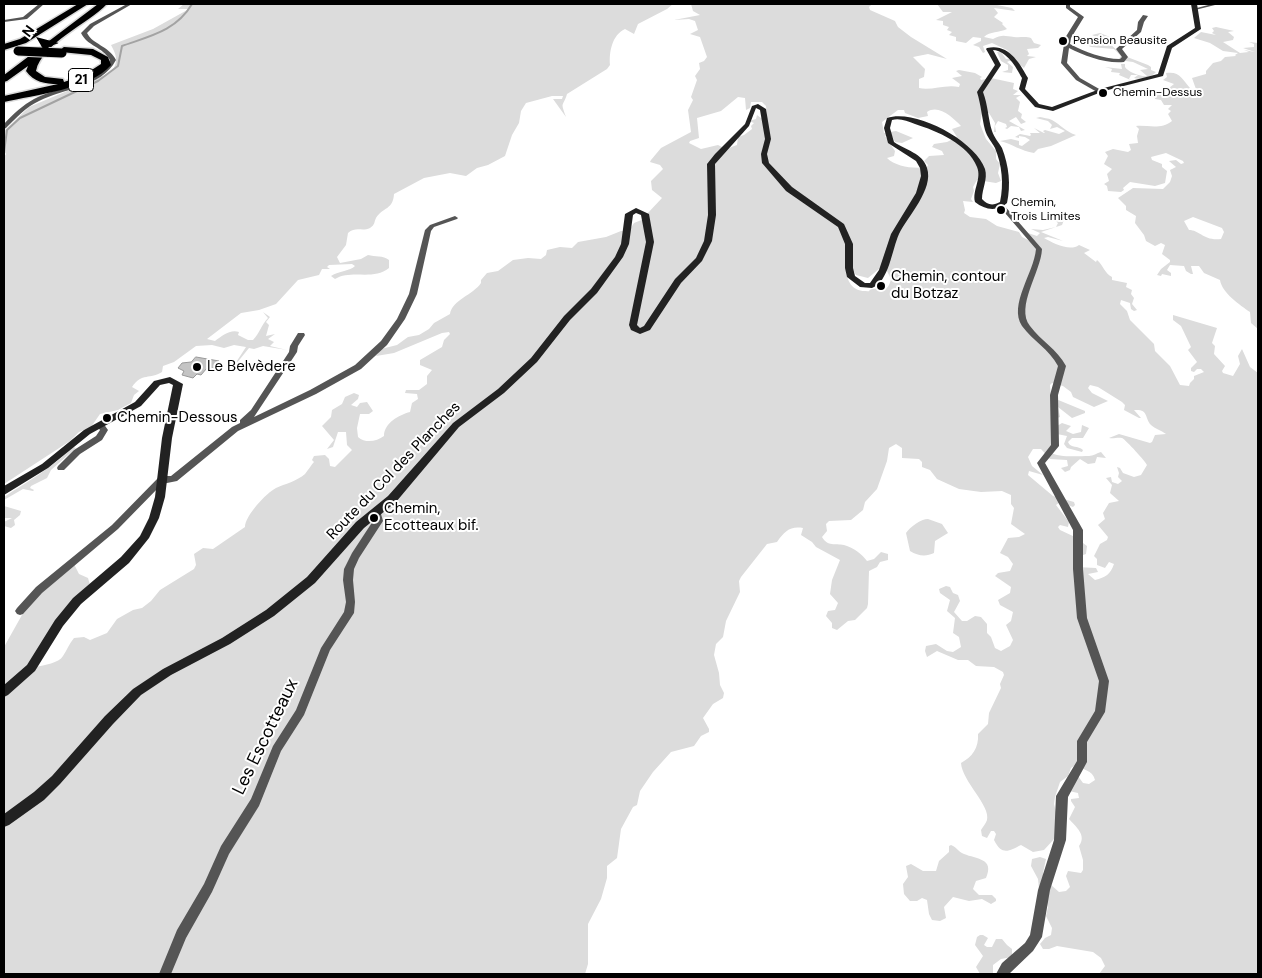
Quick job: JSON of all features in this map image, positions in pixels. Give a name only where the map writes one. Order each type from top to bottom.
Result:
[{"type":"highway","points":[[4,48],[19,50],[63,51],[94,56],[99,60],[100,65],[92,73],[74,79],[54,81],[38,78],[32,74],[31,66],[35,59],[50,45],[95,5]]},
{"type":"highway","points":[[4,48],[23,41],[95,5]]},
{"type":"highway","points":[[4,74],[95,5]]},
{"type":"highway","points":[[4,79],[50,45]]},
{"type":"highway","name":"21","points":[[4,99],[84,79],[97,73],[106,65],[106,59],[97,53],[63,51]]},
{"type":"street","points":[[4,21],[25,18],[42,4]]},
{"type":"street","points":[[4,127],[23,109],[36,100],[93,79],[109,68],[113,60],[111,54],[87,39],[84,33],[92,25],[130,4]]},
{"type":"street","points":[[1068,4],[1068,7],[1081,17],[1070,34],[1064,60],[1067,68],[1078,80],[1099,91]]},
{"type":"street","points":[[1002,974],[1006,967],[1033,943],[1038,930],[1044,890],[1060,840],[1062,796],[1082,762],[1082,741],[1100,712],[1104,681],[1082,618],[1078,569],[1078,530],[1041,462],[1055,444],[1054,395],[1062,366],[1055,354],[1026,326],[1020,314],[1039,259],[1039,249],[1000,205],[1006,191],[1004,164],[989,132],[986,110],[980,92],[998,65],[989,48],[996,47],[1007,55],[1025,78],[1022,88],[1024,93],[1039,107],[1053,109],[1099,91],[1161,75],[1170,47],[1198,29],[1195,6],[1217,4]]},
{"type":"street","points":[[1067,45],[1085,54],[1122,61],[1125,57],[1120,48],[1139,31],[1140,22],[1146,16]]},
{"type":"street","name":"Route du Col des Planches","points":[[4,821],[47,788],[119,709],[137,692],[167,672],[233,636],[288,600],[315,576],[360,525],[392,499],[456,425],[501,391],[534,360],[566,318],[594,290],[619,257],[625,244],[629,214],[636,210],[644,214],[650,242],[633,325],[634,328],[640,331],[647,328],[678,281],[695,264],[705,249],[711,225],[711,164],[715,156],[732,142],[749,123],[751,109],[754,107],[758,106],[763,109],[768,136],[764,154],[766,163],[789,189],[841,226],[849,244],[849,273],[855,281],[863,285],[872,286],[880,278],[894,235],[919,194],[924,180],[924,169],[920,162],[892,143],[887,128],[891,118],[902,117],[952,135],[972,155],[982,170],[978,200],[983,205],[990,207],[1000,205]]},
{"type":"street","points":[[235,429],[313,392],[360,366],[384,343],[413,294],[428,230],[434,225],[455,218]]},
{"type":"street","points":[[20,612],[39,590],[114,527],[163,479],[174,479],[254,412],[293,352],[294,346],[301,336]]},
{"type":"street","points":[[4,491],[45,466],[82,436],[138,404],[159,382],[170,380],[176,382],[178,391],[168,435],[163,479],[156,511],[140,544],[125,560],[77,601],[60,623],[32,668],[4,692]]},
{"type":"street","points":[[61,468],[75,454],[99,438],[104,430],[100,425]]},
{"type":"street","name":"Les Escotteaux","points":[[165,974],[181,934],[208,888],[225,850],[255,802],[276,749],[300,712],[326,648],[350,610],[349,570],[361,545],[378,521],[378,516],[374,513]]},
{"type":"shaded area","points":[[184,4],[673,4],[638,24],[634,34],[625,29],[617,35],[612,44],[610,65],[607,69],[567,94],[563,104],[566,117],[553,99],[562,99],[563,96],[552,96],[526,103],[521,111],[519,123],[512,135],[505,156],[488,165],[477,168],[466,176],[450,173],[424,178],[394,194],[390,206],[379,214],[372,227],[348,233],[346,245],[337,257],[340,263],[361,259],[368,255],[387,258],[389,260],[389,268],[376,274],[348,275],[335,279],[331,276],[355,266],[352,264],[329,265],[327,267],[330,269],[322,269],[319,275],[298,280],[276,304],[259,310],[241,313],[207,339],[215,341],[232,331],[236,331],[239,332],[238,335],[248,340],[253,340],[268,318],[263,312],[270,317],[266,322],[269,325],[266,336],[275,334],[268,339],[274,342],[270,346],[287,350],[263,346],[254,349],[249,348],[236,364],[244,368],[242,370],[233,367],[246,347],[234,345],[224,348],[212,345],[196,346],[174,362],[163,366],[162,372],[139,379],[132,387],[139,391],[134,395],[131,403],[118,410],[100,414],[91,427],[79,432],[70,441],[4,484],[4,157],[6,154],[4,151],[4,131],[29,107],[110,73],[116,63],[115,53],[111,45],[153,29],[189,9],[178,9]]},
{"type":"shaded area","points":[[691,4],[872,4],[869,7],[870,10],[895,21],[898,27],[911,37],[947,59],[928,54],[913,57],[925,69],[924,77],[919,79],[919,88],[959,87],[960,84],[952,78],[962,76],[956,71],[959,70],[975,73],[982,77],[980,78],[981,80],[991,78],[1014,83],[1013,89],[1018,91],[1013,95],[1021,95],[1016,98],[1020,102],[1018,111],[1022,114],[1021,118],[1026,122],[1021,124],[1016,117],[1009,121],[1025,130],[1021,131],[1019,127],[1011,126],[1007,129],[1005,128],[1007,127],[1006,124],[998,121],[995,126],[996,132],[994,132],[995,123],[989,113],[982,113],[980,124],[986,139],[996,151],[996,159],[1000,164],[998,173],[1001,181],[996,183],[977,180],[973,187],[974,191],[971,199],[973,202],[963,201],[964,213],[970,217],[986,219],[997,226],[1019,232],[1022,237],[1030,241],[1028,233],[1037,236],[1040,233],[1031,229],[1043,230],[1056,227],[1041,232],[1063,241],[1048,237],[1044,238],[1062,246],[1071,248],[1079,245],[1090,250],[1084,253],[1096,262],[1097,260],[1112,277],[1112,280],[1127,283],[1126,287],[1132,290],[1131,294],[1134,298],[1132,304],[1137,310],[1131,309],[1130,303],[1121,300],[1120,304],[1127,311],[1130,320],[1154,344],[1155,351],[1170,366],[1180,385],[1189,386],[1194,376],[1204,372],[1201,369],[1197,369],[1194,372],[1191,371],[1191,368],[1197,362],[1188,350],[1191,347],[1181,326],[1173,320],[1173,315],[1217,328],[1212,343],[1215,346],[1214,354],[1225,366],[1222,371],[1223,373],[1233,376],[1240,364],[1238,356],[1242,349],[1250,367],[1258,373],[1258,974],[1099,974],[1105,966],[1101,958],[1093,952],[1057,946],[1043,949],[1040,944],[1051,935],[1052,928],[1046,916],[1048,907],[1046,898],[1039,889],[1038,879],[1031,866],[1032,859],[1040,857],[1046,859],[1043,873],[1050,884],[1059,892],[1066,891],[1070,887],[1066,876],[1068,871],[1081,873],[1083,870],[1083,860],[1079,846],[1082,838],[1077,828],[1069,819],[1075,807],[1071,799],[1079,798],[1078,793],[1069,791],[1078,776],[1083,783],[1089,784],[1095,780],[1094,777],[1087,770],[1074,766],[1071,768],[1068,776],[1060,782],[1054,804],[1057,816],[1055,838],[1044,850],[1033,852],[1021,845],[1006,851],[1000,848],[994,840],[996,834],[994,831],[991,831],[987,838],[982,836],[981,830],[987,820],[987,814],[966,778],[961,763],[974,751],[978,734],[988,724],[989,713],[1001,688],[1000,684],[1004,675],[1003,672],[994,667],[976,666],[968,660],[958,660],[937,651],[927,657],[925,651],[926,646],[936,644],[947,651],[953,652],[961,647],[959,637],[953,633],[955,618],[947,611],[950,600],[940,593],[939,589],[946,586],[950,587],[953,593],[958,595],[960,601],[954,612],[962,621],[967,621],[975,616],[981,617],[987,624],[987,633],[991,637],[995,648],[1001,651],[1010,646],[1013,640],[1006,625],[1011,621],[1013,612],[1000,605],[998,600],[1010,593],[1011,587],[995,576],[998,573],[1010,571],[1013,564],[1008,557],[1000,553],[1008,538],[1019,537],[1025,534],[1011,524],[1014,508],[1011,504],[1011,495],[1002,491],[981,492],[959,489],[937,479],[930,470],[922,467],[922,462],[919,459],[902,458],[902,448],[896,444],[889,448],[887,461],[877,489],[865,502],[863,510],[851,520],[829,521],[826,524],[827,531],[822,537],[829,543],[851,548],[867,561],[874,559],[881,552],[888,554],[888,560],[880,562],[877,567],[869,571],[867,608],[855,620],[848,621],[837,630],[832,628],[832,623],[826,616],[828,611],[835,610],[838,603],[830,594],[832,580],[840,560],[816,547],[801,535],[803,528],[791,529],[785,532],[777,542],[767,544],[741,577],[739,581],[740,592],[726,621],[723,637],[716,644],[714,655],[720,685],[724,693],[723,698],[713,704],[703,718],[709,732],[701,736],[694,746],[671,752],[653,772],[640,791],[637,805],[633,807],[621,829],[617,858],[607,866],[607,878],[601,899],[588,924],[588,964],[585,974],[4,974],[4,647],[27,606],[74,564],[79,574],[88,578],[90,585],[80,593],[36,667],[61,658],[74,638],[84,637],[90,640],[107,633],[117,619],[133,610],[142,608],[160,590],[194,569],[196,565],[194,554],[203,548],[213,549],[245,527],[248,517],[262,500],[276,488],[305,474],[314,462],[312,460],[314,456],[325,455],[329,459],[330,466],[335,467],[352,450],[347,445],[346,432],[338,432],[333,447],[327,449],[334,440],[322,426],[331,417],[332,410],[342,404],[345,397],[354,393],[359,395],[358,399],[351,405],[357,407],[360,403],[367,402],[373,411],[369,414],[360,414],[357,428],[358,437],[371,441],[384,436],[389,423],[397,417],[410,412],[412,403],[418,399],[417,394],[405,393],[406,390],[419,390],[427,384],[427,376],[432,370],[420,365],[420,360],[442,347],[444,340],[450,334],[449,332],[442,333],[394,353],[376,356],[381,349],[397,345],[408,337],[419,335],[429,329],[434,323],[450,314],[455,305],[481,283],[481,280],[487,273],[498,271],[513,260],[541,259],[546,255],[547,250],[560,247],[572,248],[578,242],[606,237],[621,231],[629,231],[634,223],[644,219],[662,198],[652,190],[651,181],[663,169],[660,165],[650,162],[661,148],[691,132],[688,110],[693,100],[691,97],[697,80],[695,76],[700,69],[699,63],[707,57],[700,37],[690,34],[698,30],[695,21],[689,19],[674,20],[700,15],[693,11]],"holes":[[[738,97],[745,98],[746,110],[750,108],[751,102],[762,102],[766,106],[767,116],[761,118],[757,115],[756,119],[749,121],[754,123],[751,126],[752,129],[738,137],[737,145],[726,149],[718,145],[701,149],[689,143],[699,138],[697,118],[721,111]],[[898,110],[904,110],[905,113],[918,118],[928,116],[927,112],[932,110],[941,111],[961,126],[952,129],[957,137],[947,142],[934,144],[932,147],[942,151],[944,155],[929,156],[924,161],[928,165],[927,167],[906,167],[887,158],[894,156],[895,151],[885,136],[891,134],[895,142],[902,143],[913,138],[896,131],[884,133],[882,122]],[[879,269],[887,271],[891,279],[886,289],[860,291],[851,285],[846,270],[853,270],[856,275],[868,278]],[[1052,383],[1063,386],[1071,392],[1073,397],[1094,407],[1108,401],[1092,393],[1088,388],[1090,385],[1098,387],[1122,402],[1125,405],[1124,410],[1139,418],[1141,418],[1134,410],[1144,412],[1151,425],[1166,434],[1155,435],[1150,443],[1119,434],[1109,438],[1122,438],[1147,465],[1141,475],[1134,477],[1123,473],[1117,467],[1118,477],[1122,481],[1118,484],[1112,482],[1111,477],[1106,478],[1112,485],[1110,493],[1119,501],[1109,503],[1103,513],[1105,519],[1098,525],[1108,537],[1107,540],[1100,544],[1094,556],[1097,559],[1097,565],[1105,568],[1109,562],[1114,564],[1107,575],[1095,580],[1088,574],[1098,572],[1096,568],[1076,567],[1077,551],[1083,555],[1086,554],[1087,546],[1058,527],[1060,525],[1068,527],[1069,522],[1056,505],[1060,502],[1073,507],[1075,505],[1074,502],[1053,496],[1028,475],[1029,471],[1043,475],[1032,466],[1028,457],[1033,449],[1041,449],[1050,459],[1067,460],[1068,466],[1061,468],[1065,472],[1070,470],[1080,459],[1088,464],[1095,463],[1097,457],[1106,458],[1101,452],[1090,456],[1063,456],[1050,452],[1056,441],[1057,434],[1067,436],[1064,444],[1067,448],[1082,452],[1083,450],[1071,446],[1068,442],[1072,438],[1083,438],[1089,428],[1082,425],[1081,432],[1073,434],[1066,431],[1071,426],[1062,423],[1057,426],[1052,420],[1060,417],[1058,407],[1072,418],[1085,413],[1085,411],[1051,397],[1050,385]]]},
{"type":"shaded area","points":[[937,4],[1000,4],[997,5],[1012,8],[1015,11],[994,8],[998,13],[994,17],[1003,23],[1007,29],[984,37],[993,39],[999,36],[1031,38],[1034,43],[1041,45],[1038,48],[1027,49],[1029,54],[1027,56],[1036,57],[1029,59],[1024,68],[1015,61],[1009,61],[1007,62],[1013,67],[1012,73],[1002,72],[1008,70],[1008,65],[1001,61],[997,52],[1001,52],[1006,59],[1014,58],[1007,50],[992,43],[983,46],[985,52],[983,53],[979,47],[973,45],[981,41],[981,38],[973,37],[966,43],[956,41],[956,37],[949,35],[952,32],[947,30],[949,27],[943,25],[943,21],[936,20],[952,12],[943,12]]},
{"type":"shaded area","points":[[1216,27],[1234,31],[1228,32],[1234,37],[1233,40],[1223,42],[1240,53],[1249,52],[1244,50],[1255,52],[1243,48],[1254,47],[1254,44],[1249,42],[1258,43],[1258,329],[1251,323],[1250,312],[1224,290],[1220,280],[1204,273],[1199,266],[1191,266],[1193,274],[1191,274],[1186,271],[1184,266],[1170,265],[1167,270],[1171,273],[1171,276],[1157,275],[1170,262],[1162,254],[1165,245],[1161,243],[1155,246],[1146,241],[1135,223],[1136,216],[1126,210],[1126,206],[1118,198],[1133,188],[1163,189],[1170,182],[1172,176],[1170,170],[1176,167],[1169,161],[1176,160],[1181,164],[1184,163],[1183,161],[1166,153],[1151,157],[1152,160],[1162,164],[1162,167],[1167,171],[1165,183],[1155,186],[1130,182],[1121,192],[1108,191],[1107,186],[1104,184],[1109,181],[1107,174],[1112,169],[1104,164],[1108,156],[1105,152],[1113,149],[1128,152],[1131,150],[1129,144],[1138,143],[1139,129],[1136,126],[1159,126],[1172,121],[1168,114],[1171,111],[1168,109],[1172,105],[1164,105],[1161,100],[1155,99],[1154,93],[1158,92],[1169,96],[1168,93],[1173,90],[1169,88],[1174,84],[1163,80],[1167,77],[1166,73],[1178,74],[1183,79],[1190,88],[1182,94],[1188,97],[1197,92],[1192,78],[1206,74],[1206,71],[1213,63],[1221,61],[1225,57],[1236,56],[1238,53],[1223,51],[1210,43],[1194,38],[1201,32],[1216,35],[1212,33],[1214,31],[1212,28]],"holes":[[[1193,217],[1222,228],[1224,232],[1221,239],[1215,239],[1189,230],[1184,221]]]},
{"type":"shaded area","points":[[1100,33],[1110,37],[1108,42],[1122,55],[1148,65],[1151,67],[1151,70],[1156,72],[1143,78],[1134,78],[1138,75],[1147,76],[1140,70],[1148,69],[1133,62],[1118,60],[1121,56],[1114,49],[1091,47],[1084,44],[1093,42],[1107,46],[1107,42],[1092,35]]},
{"type":"shaded area","points":[[1121,64],[1125,64],[1125,67],[1138,75],[1131,75],[1129,79],[1133,81],[1119,75],[1120,73],[1111,72],[1112,69],[1105,67],[1122,69]]},
{"type":"shaded area","points":[[1036,118],[1052,120],[1076,135],[1051,146],[1038,149],[1034,153],[1000,141],[1011,139],[1019,141],[1019,145],[1022,146],[1030,140],[1025,137],[1015,137],[1020,134],[1030,136],[1030,133],[1040,133],[1034,128],[1044,133],[1043,131],[1045,130],[1059,134],[1065,131],[1057,127],[1050,129],[1052,125],[1048,121]]},
{"type":"shaded area","points":[[1057,218],[1064,220],[1062,225],[1056,227],[1058,223],[1054,220]]},
{"type":"shaded area","points":[[73,447],[76,448],[51,470],[47,478],[31,486],[30,488],[33,491],[23,489],[4,500],[4,497],[48,468]]},
{"type":"shaded area","points":[[4,506],[21,511],[20,515],[14,520],[15,525],[11,528],[4,526],[4,522],[12,518],[4,518]]},
{"type":"shaded area","points":[[928,519],[942,524],[948,533],[935,541],[934,553],[919,555],[910,551],[906,533],[922,520]]},
{"type":"shaded area","points":[[951,845],[962,853],[983,860],[986,863],[988,871],[986,878],[976,881],[973,889],[979,895],[992,895],[996,901],[991,904],[982,899],[969,901],[953,897],[944,907],[946,918],[940,921],[932,920],[927,900],[922,898],[917,901],[910,901],[904,894],[903,884],[908,877],[906,866],[911,864],[923,871],[936,871],[939,861],[949,852],[949,846]]},
{"type":"shaded area","points":[[980,935],[988,938],[984,945],[987,947],[992,947],[996,939],[1002,939],[1012,949],[1012,957],[1001,959],[993,965],[993,974],[980,974],[976,967],[983,956],[975,945],[977,937]]},
{"type":"building","name":"Le Belvèdere","points":[[196,357],[219,361],[212,369],[207,368],[201,375],[197,374],[193,378],[182,375],[184,371],[178,368],[182,363],[191,362]]},
{"type":"waterway","points":[[4,152],[7,130],[20,118],[98,81],[118,66],[122,46],[170,27],[186,13],[192,4]]},
{"type":"place","name":"Pension Beausite","points":[[1063,41]]},
{"type":"place","name":"Chemin-Dessus","points":[[1103,93]]},
{"type":"place","name":"Chemin, Trois Limites","points":[[1001,210]]},
{"type":"place","name":"Chemin, contour du Botzaz","points":[[881,286]]},
{"type":"place","name":"Le Belvèdere","points":[[197,367]]},
{"type":"place","name":"Chemin-Dessous","points":[[107,418]]},
{"type":"place","name":"Chemin, Ecotteaux bif.","points":[[374,518]]}]
